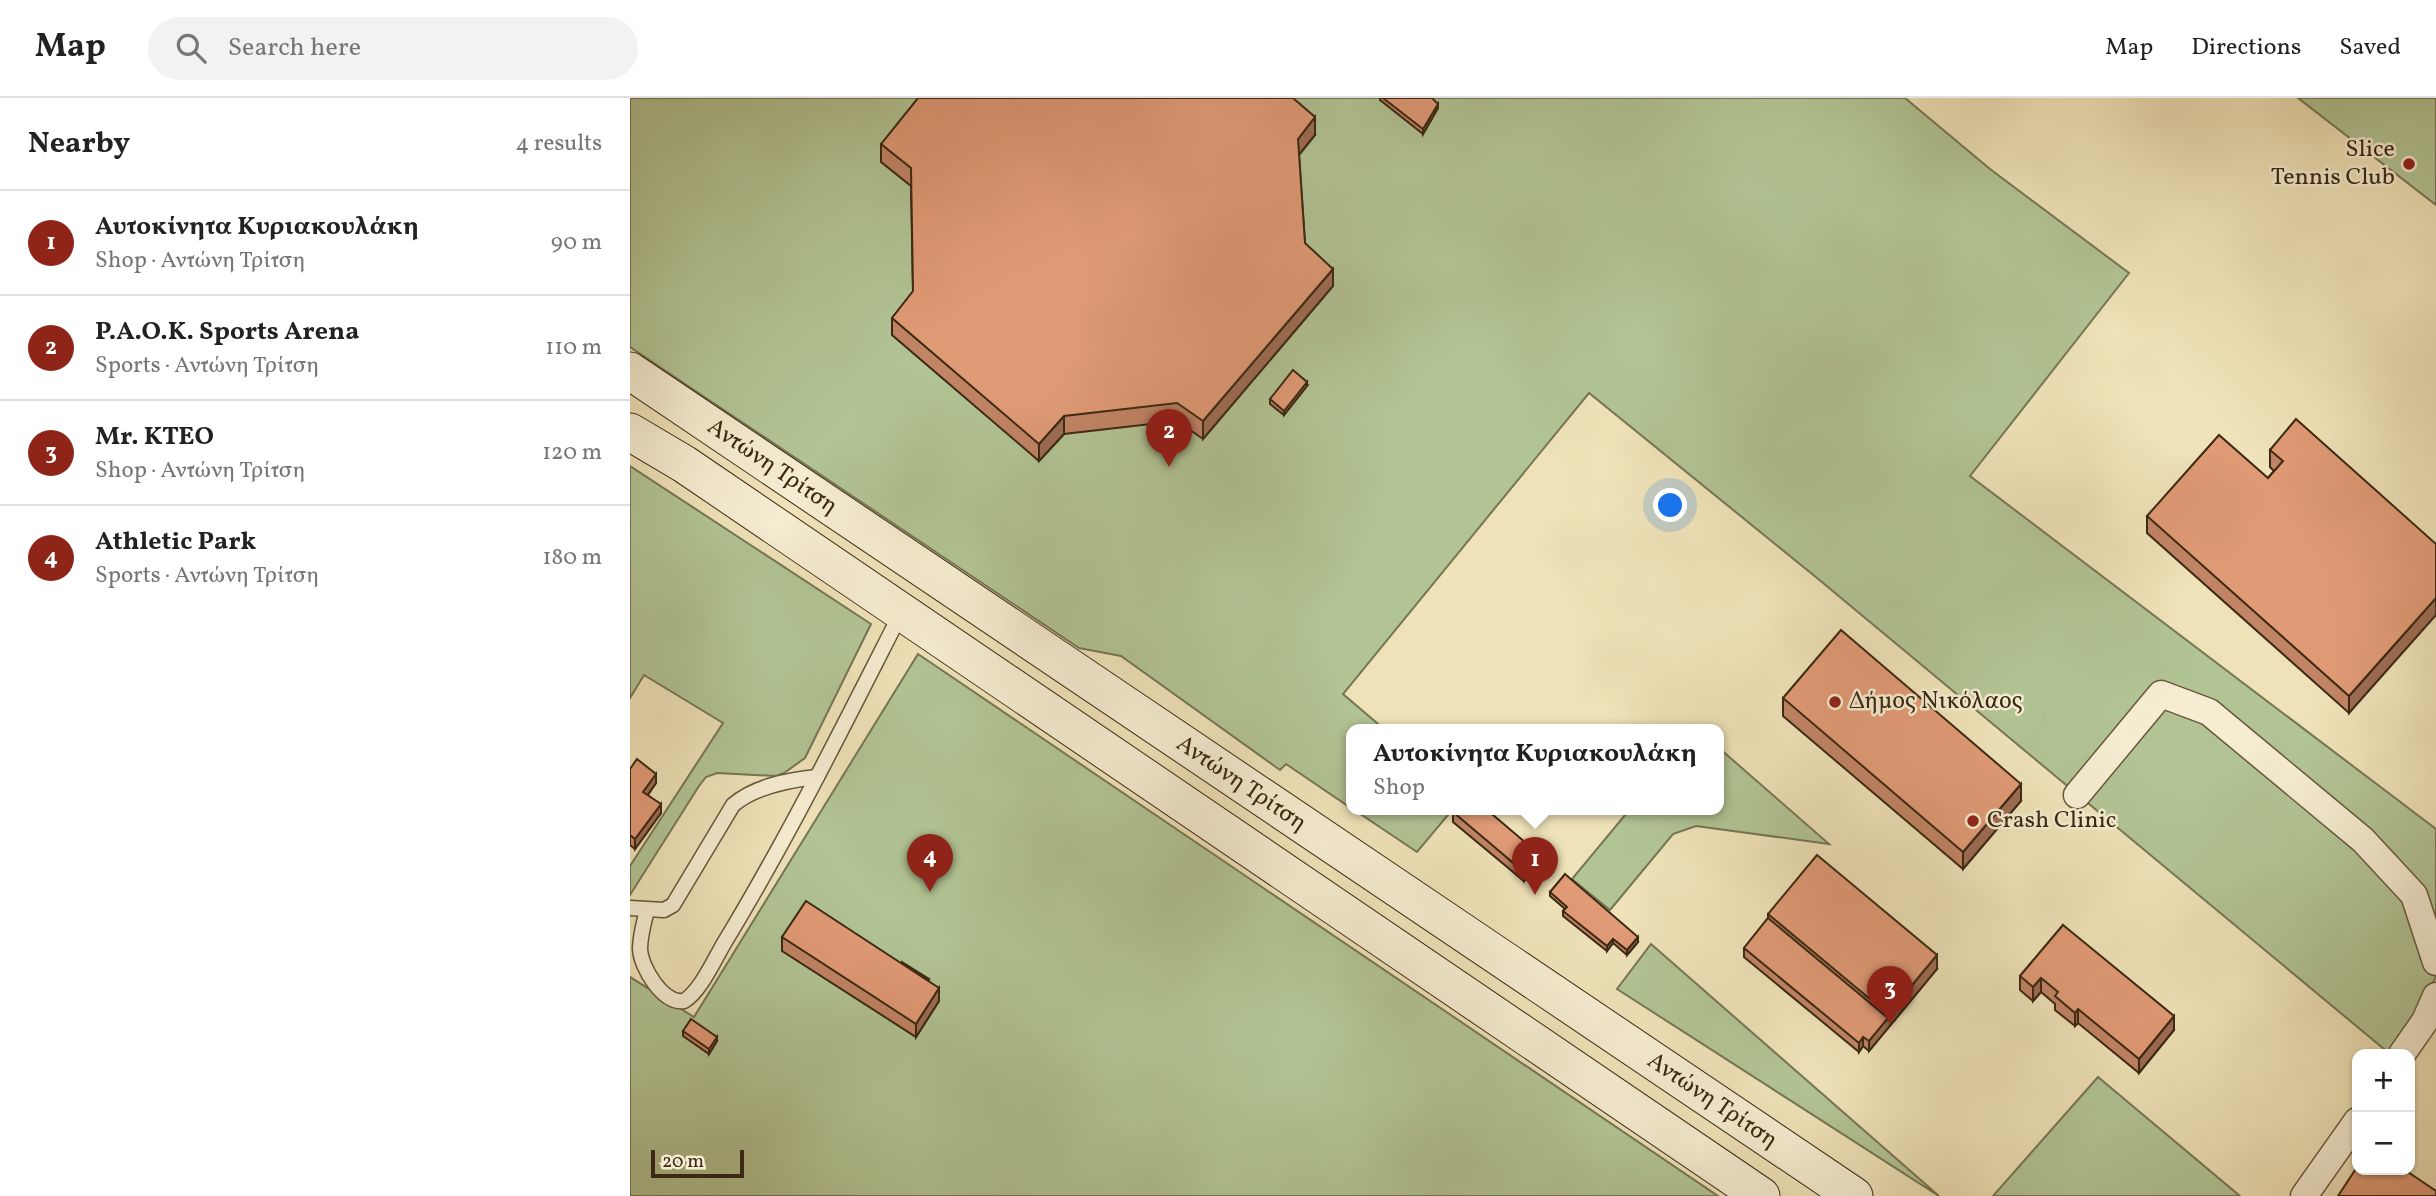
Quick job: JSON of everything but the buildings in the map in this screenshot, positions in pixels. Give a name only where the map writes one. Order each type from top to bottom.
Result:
[{"type":"street","name":"Αντώνη Τρίτση","points":[[630,371],[1854,1196]]},
{"type":"street","name":"Αντώνη Τρίτση","points":[[630,432],[684,464],[1761,1196]]},
{"type":"street","points":[[2077,795],[2161,694],[2209,712],[2363,840],[2414,895],[2436,962]]},
{"type":"street","points":[[2405,1049],[2425,1021],[2436,996]]},
{"type":"street","points":[[2304,1196],[2352,1128]]},
{"type":"lane","points":[[647,910],[640,948],[641,957],[664,995],[672,1000],[684,1001],[698,987],[732,931],[817,777],[901,613]]},
{"type":"lane","points":[[630,908],[664,911],[673,905],[733,805],[738,801],[779,784],[817,777]]},
{"type":"green space","points":[[630,98],[1905,98],[1990,169],[2129,273],[1970,476],[2436,829],[2436,977],[2396,1049],[2384,1049],[1817,578],[1589,393],[1343,694],[1378,724],[1346,724],[1346,805],[1286,764],[1280,770],[1121,656],[1079,648],[630,347]]},
{"type":"green space","name":"Slice Tennis Club","points":[[2298,98],[2436,98],[2436,205]]},
{"type":"green space","points":[[630,466],[871,624],[805,758],[776,776],[717,773],[706,777],[630,895],[630,866],[723,723],[644,675],[630,698]]},
{"type":"green space","points":[[918,654],[1718,1196],[630,1196],[630,977],[694,1017]]},
{"type":"green space","points":[[1724,752],[1829,844],[1696,826],[1673,834],[1610,910],[1572,879],[1625,815],[1724,815]]},
{"type":"green space","points":[[1362,815],[1448,815],[1417,852]]},
{"type":"green space","points":[[1651,944],[1939,1196],[1617,989]]},
{"type":"green space","points":[[2098,1077],[2240,1196],[1993,1196]]},
{"type":"place","name":"Slice Tennis Club","points":[[2409,164]]},
{"type":"place","name":"P.A.O.K. Sports Arena","points":[[1169,467]]},
{"type":"place","name":"Δήμος Νικόλαος","points":[[1835,702]]},
{"type":"place","name":"Crash Clinic","points":[[1973,821]]},
{"type":"place","name":"Athletic Park","points":[[930,892]]},
{"type":"place","name":"Αυτοκίνητα Κυριακουλάκη","points":[[1535,895]]},
{"type":"place","name":"Mr. KTEO","points":[[1890,1024]]}]
